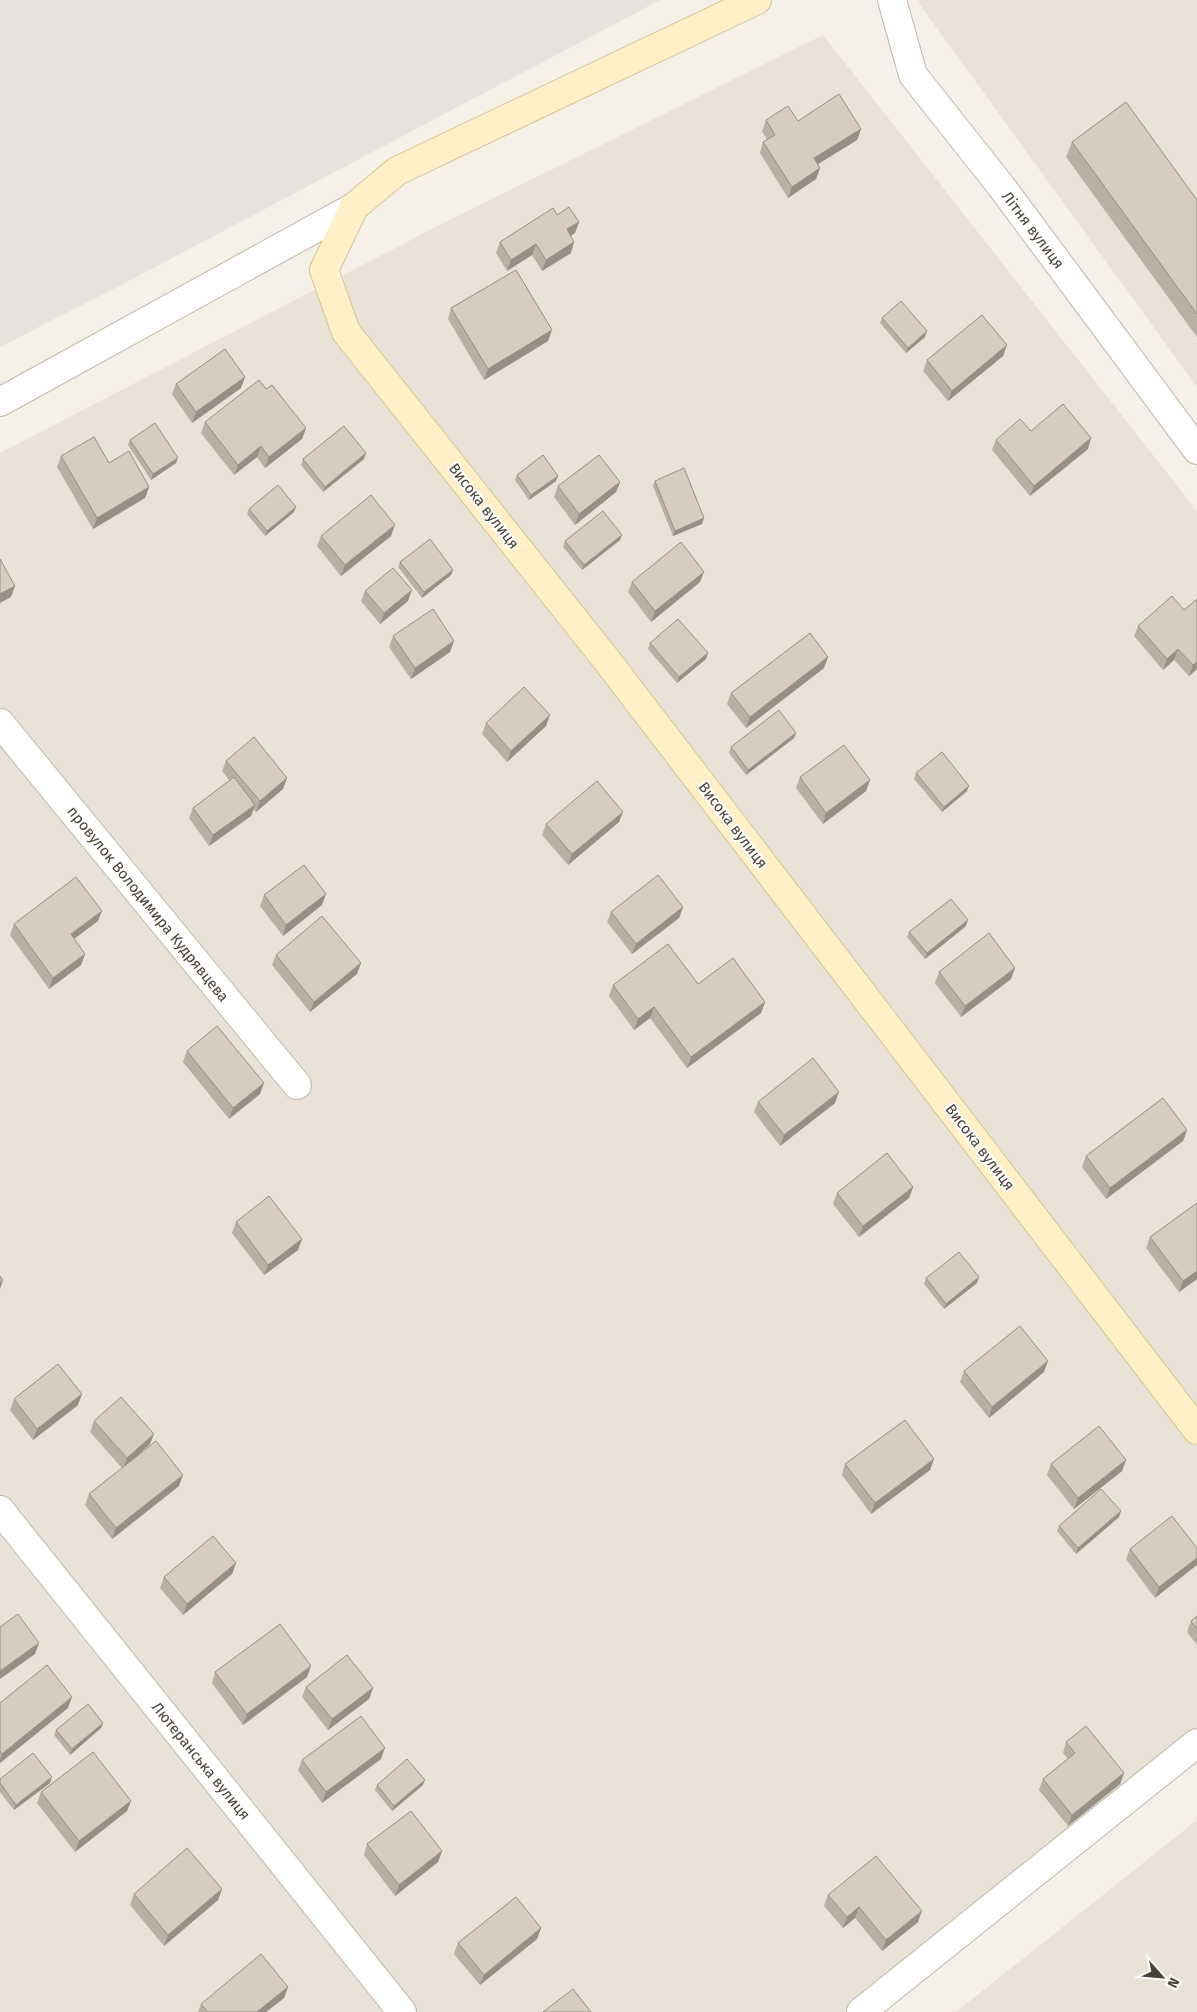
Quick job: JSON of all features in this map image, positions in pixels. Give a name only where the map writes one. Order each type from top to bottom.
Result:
[{"type":"street","points":[[0,402],[354,208],[397,171],[757,0]]},
{"type":"street","name":"Літня вулиця","points":[[892,0],[913,75],[1001,186],[1197,450]]},
{"type":"street","name":"Висока вулиця","points":[[354,208],[324,270],[346,332],[605,658],[1197,1430]]},
{"type":"street","name":"провулок Володимира Кудрявцева","points":[[0,723],[297,1086]]},
{"type":"street","name":"Лютеранська вулиця","points":[[0,1510],[402,2012]]},
{"type":"street","points":[[861,2012],[1197,1743]]},
{"type":"shaded area","points":[[0,0],[660,0],[125,283],[0,347]]},
{"type":"shaded area","points":[[921,0],[1197,0],[1197,387],[918,2]]},
{"type":"shaded area","points":[[823,35],[1197,511],[1197,1756],[869,2012],[0,2012],[0,453],[438,226]]},
{"type":"shaded area","points":[[1197,1820],[1197,2012],[956,2012]]},
{"type":"building","points":[[839,94],[861,129],[814,158],[820,168],[792,187],[763,142],[775,135],[766,120],[788,106],[798,121]]},
{"type":"building","points":[[1126,102],[1197,200],[1197,314],[1072,142]]},
{"type":"building","points":[[569,207],[579,222],[567,229],[574,242],[546,260],[536,244],[511,260],[500,242],[553,208],[557,215]]},
{"type":"building","points":[[516,270],[552,330],[488,369],[451,308]]},
{"type":"building","points":[[901,301],[927,331],[908,348],[882,318]]},
{"type":"building","points":[[982,315],[1007,345],[952,391],[927,360]]},
{"type":"building","points":[[225,349],[245,377],[196,412],[176,384]]},
{"type":"building","points":[[259,380],[266,389],[272,385],[306,428],[269,457],[261,446],[238,465],[205,422]]},
{"type":"building","points":[[1063,404],[1091,438],[1034,486],[996,440],[1020,419],[1031,431]]},
{"type":"building","points":[[155,423],[178,458],[153,474],[130,440]]},
{"type":"building","points":[[344,426],[366,453],[325,487],[303,459]]},
{"type":"building","points":[[94,437],[109,463],[129,451],[149,487],[97,518],[61,456]]},
{"type":"building","points":[[543,455],[558,476],[531,495],[517,475]]},
{"type":"building","points":[[599,455],[620,482],[579,514],[558,486]]},
{"type":"building","points":[[684,468],[704,518],[675,531],[655,481]]},
{"type":"building","points":[[278,485],[296,507],[267,531],[249,509]]},
{"type":"building","points":[[371,495],[395,525],[345,565],[321,536]]},
{"type":"building","points":[[603,511],[622,535],[584,565],[565,541]]},
{"type":"building","points":[[430,539],[453,570],[424,592],[400,562]]},
{"type":"building","points":[[681,542],[704,572],[655,611],[632,582]]},
{"type":"building","points":[[0,559],[15,586],[0,594]]},
{"type":"building","points":[[393,568],[412,590],[384,613],[365,591]]},
{"type":"building","points":[[1172,596],[1184,610],[1197,599],[1197,662],[1193,665],[1178,649],[1167,659],[1138,626]]},
{"type":"building","points":[[433,609],[454,641],[415,668],[393,636]]},
{"type":"building","points":[[678,619],[708,653],[679,677],[650,643]]},
{"type":"building","points":[[810,633],[828,657],[750,717],[731,693]]},
{"type":"building","points":[[524,687],[550,715],[511,751],[486,723]]},
{"type":"building","points":[[779,710],[796,733],[748,770],[731,747]]},
{"type":"building","points":[[254,737],[287,778],[260,801],[226,761]]},
{"type":"building","points":[[844,745],[870,780],[826,813],[800,777]]},
{"type":"building","points":[[942,752],[969,786],[944,807],[916,773]]},
{"type":"building","points":[[234,777],[255,805],[213,835],[193,808]]},
{"type":"building","points":[[597,781],[623,812],[572,854],[546,824]]},
{"type":"building","points":[[304,865],[326,894],[286,925],[264,895]]},
{"type":"building","points":[[658,875],[683,907],[636,944],[611,912]]},
{"type":"building","points":[[76,877],[102,911],[71,934],[85,954],[53,978],[14,924]]},
{"type":"building","points":[[951,899],[968,920],[927,953],[909,932]]},
{"type":"building","points":[[322,916],[361,963],[314,1002],[276,955]]},
{"type":"building","points":[[989,933],[1015,968],[965,1006],[939,972]]},
{"type":"building","points":[[668,944],[698,984],[733,958],[765,1002],[691,1057],[654,1007],[638,1019],[613,985]]},
{"type":"building","points":[[217,1026],[264,1083],[233,1108],[187,1051]]},
{"type":"building","points":[[813,1058],[839,1092],[784,1135],[758,1102]]},
{"type":"building","points":[[1163,1098],[1187,1130],[1110,1188],[1086,1156]]},
{"type":"building","points":[[887,1153],[913,1187],[863,1226],[837,1193]]},
{"type":"building","points":[[269,1196],[302,1239],[268,1265],[236,1222]]},
{"type":"building","points":[[1197,1203],[1197,1271],[1183,1281],[1150,1237]]},
{"type":"building","points":[[959,1252],[979,1277],[946,1304],[926,1278]]},
{"type":"building","points":[[1020,1326],[1048,1361],[992,1407],[964,1371]]},
{"type":"building","points":[[58,1364],[82,1394],[37,1429],[14,1399]]},
{"type":"building","points":[[121,1397],[154,1434],[127,1458],[94,1421]]},
{"type":"building","points":[[905,1420],[934,1459],[875,1503],[845,1464]]},
{"type":"building","points":[[1099,1426],[1126,1460],[1078,1498],[1051,1464]]},
{"type":"building","points":[[156,1441],[183,1475],[116,1528],[89,1494]]},
{"type":"building","points":[[1101,1489],[1121,1511],[1078,1548],[1059,1526]]},
{"type":"building","points":[[1172,1516],[1197,1548],[1197,1558],[1159,1587],[1130,1549]]},
{"type":"building","points":[[213,1536],[236,1563],[187,1604],[164,1577]]},
{"type":"building","points":[[18,1614],[39,1643],[0,1671],[0,1627]]},
{"type":"building","points":[[1197,1616],[1197,1629],[1191,1621]]},
{"type":"building","points":[[280,1624],[311,1666],[247,1714],[215,1672]]},
{"type":"building","points":[[347,1655],[373,1688],[332,1719],[306,1687]]},
{"type":"building","points":[[47,1665],[72,1697],[2,1754],[0,1751],[0,1703]]},
{"type":"building","points":[[88,1704],[103,1723],[72,1749],[56,1730]]},
{"type":"building","points":[[361,1716],[385,1748],[326,1792],[302,1760]]},
{"type":"building","points":[[1086,1726],[1124,1773],[1072,1815],[1043,1779],[1075,1753],[1066,1742]]},
{"type":"building","points":[[93,1752],[131,1801],[79,1841],[41,1792]]},
{"type":"building","points":[[33,1753],[52,1777],[16,1805],[0,1783],[0,1779]]},
{"type":"building","points":[[407,1759],[425,1780],[394,1806],[377,1785]]},
{"type":"building","points":[[411,1811],[442,1851],[399,1885],[367,1844]]},
{"type":"building","points":[[187,1848],[222,1889],[168,1935],[134,1894]]},
{"type":"building","points":[[876,1856],[922,1911],[886,1940],[859,1907],[847,1917],[828,1895]]},
{"type":"building","points":[[516,1897],[541,1928],[484,1975],[458,1943]]},
{"type":"building","points":[[261,1954],[288,1987],[257,2012],[208,2012],[201,2004]]},
{"type":"building","points":[[573,1989],[591,2012],[543,2012]]}]
